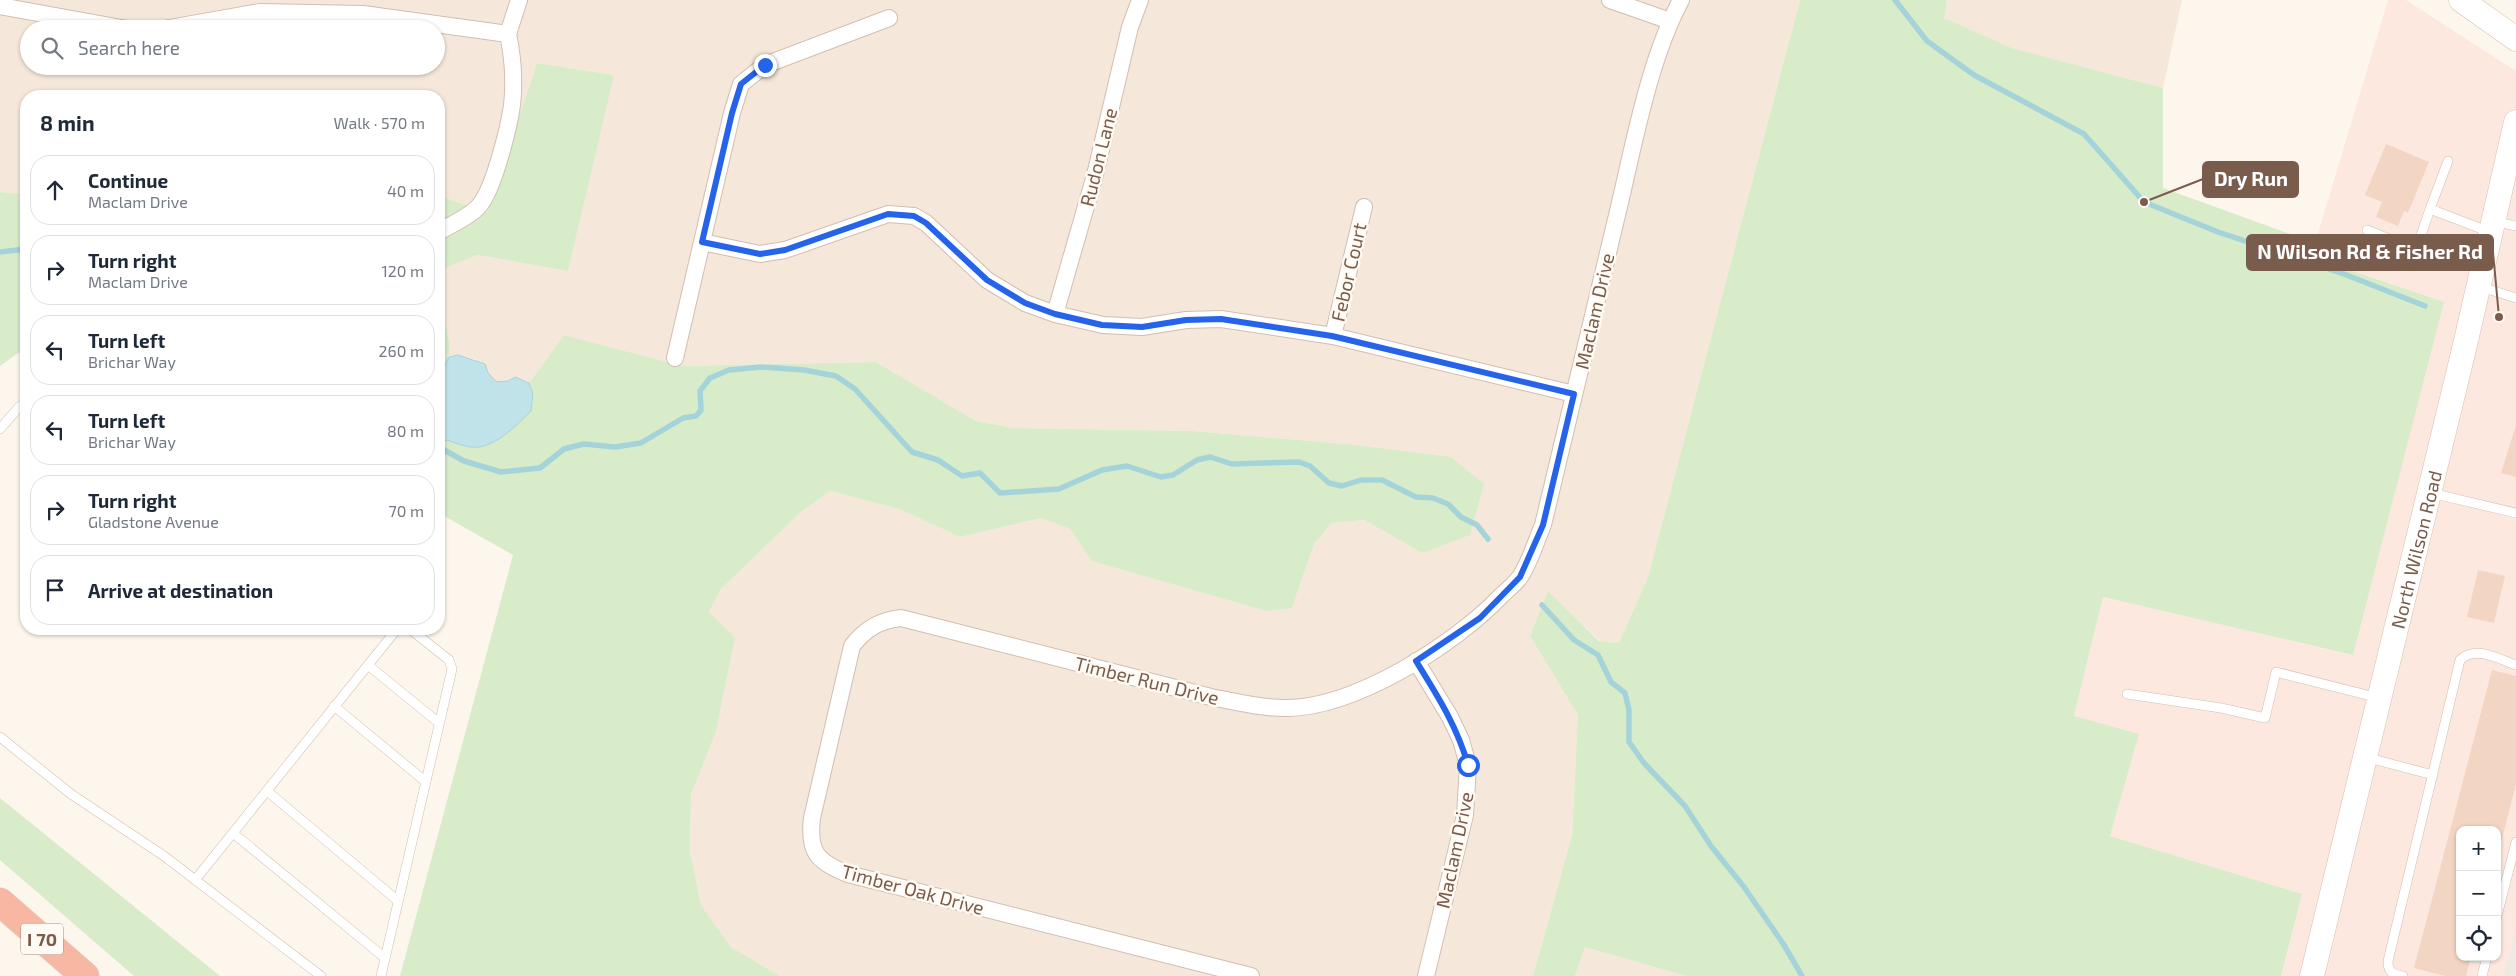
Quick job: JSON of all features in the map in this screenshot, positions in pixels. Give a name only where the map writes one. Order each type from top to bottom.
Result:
[{"type":"highway","name":"I 70","points":[[0,902],[84,976]]},
{"type":"main road","points":[[2461,0],[2516,39]]},
{"type":"main road","name":"North Wilson Road","points":[[2312,976],[2516,122]]},
{"type":"street","points":[[445,228],[477,209],[486,198],[498,166],[513,93],[513,61],[508,34],[519,0]]},
{"type":"street","name":"Rudon Lane","points":[[1055,314],[1095,175],[1130,27],[1140,0]]},
{"type":"street","points":[[1610,0],[1670,21]]},
{"type":"street","name":"Maclam Drive","points":[[1426,976],[1466,815],[1468,765],[1461,740],[1450,717],[1416,661],[1480,618],[1520,577],[1543,525],[1657,56],[1670,21],[1681,0]]},
{"type":"street","points":[[0,6],[77,20]]},
{"type":"street","points":[[215,20],[260,12],[363,14],[406,20]]},
{"type":"street","points":[[675,358],[732,113],[741,84],[765,65],[889,18]]},
{"type":"street","points":[[445,25],[508,34]]},
{"type":"street","name":"Febor Court","points":[[1332,336],[1364,207]]},
{"type":"street","points":[[702,242],[760,254],[785,250],[888,214],[914,216],[926,223],[987,280],[1025,303],[1055,314],[1102,325],[1142,327],[1186,320],[1221,319],[1332,336],[1574,394]]},
{"type":"street","name":"Timber Run Drive","points":[[874,626],[886,620],[901,618],[1211,697],[1248,704],[1287,708],[1325,702],[1362,690],[1416,661]]},
{"type":"street","name":"Timber Oak Drive","points":[[874,626],[860,635],[852,646],[812,818],[810,838],[817,856],[823,862],[848,874],[1251,976]]},
{"type":"lane","points":[[2367,230],[2416,250],[2448,161]]},
{"type":"lane","points":[[2430,209],[2492,227],[2516,226]]},
{"type":"lane","points":[[2478,286],[2516,298]]},
{"type":"lane","points":[[0,429],[20,406]]},
{"type":"lane","points":[[2428,492],[2516,513]]},
{"type":"lane","points":[[195,880],[392,635]]},
{"type":"lane","points":[[380,976],[452,669],[449,660],[418,635]]},
{"type":"lane","points":[[2403,976],[2393,974],[2388,968],[2388,961],[2460,660],[2467,653],[2476,652],[2516,665]]},
{"type":"lane","points":[[368,665],[439,723]]},
{"type":"lane","points":[[2127,694],[2221,708],[2265,718],[2276,672],[2379,698]]},
{"type":"lane","points":[[334,706],[426,782]]},
{"type":"lane","points":[[0,737],[71,794],[164,856],[321,976]]},
{"type":"lane","points":[[2365,757],[2432,775]]},
{"type":"lane","points":[[267,791],[398,901]]},
{"type":"lane","points":[[233,833],[385,958]]},
{"type":"lane","points":[[2501,900],[2516,842]]},
{"type":"lane","points":[[2482,976],[2486,961]]},
{"type":"shaded area","points":[[0,0],[1800,0],[1648,577],[1619,643],[1600,641],[1548,592],[1530,636],[1578,715],[1572,835],[1533,976],[780,976],[731,947],[701,905],[690,852],[691,795],[715,734],[709,612],[721,589],[801,512],[830,491],[899,509],[960,537],[1041,518],[1070,529],[1092,561],[1292,608],[1314,544],[1332,523],[1364,520],[1422,553],[1346,444],[1193,431],[1014,428],[976,421],[876,362],[683,366],[564,335],[529,383],[515,377],[508,381],[497,382],[474,359],[458,355],[449,357],[448,335],[445,324],[445,270],[446,268],[477,255],[568,271],[613,75],[537,63],[487,212],[445,198],[445,90],[20,90],[20,194],[0,192]]},
{"type":"shaded area","points":[[1947,0],[2182,0],[2163,88],[2012,48],[1943,18]]},
{"type":"shaded area","points":[[2388,0],[2406,0],[2516,71],[2516,930],[2503,976],[2281,976],[2302,894],[2110,836],[2139,734],[2074,717],[2103,597],[2352,655],[2443,302],[2311,257]]},
{"type":"shaded area","points":[[2516,930],[2516,976],[2503,976]]},
{"type":"shaded area","points":[[1585,947],[1686,976],[1575,976]]},
{"type":"green space","points":[[1800,0],[1947,0],[1944,18],[2012,48],[2163,88],[2163,188],[2315,243],[2311,257],[2444,302],[2353,655],[2103,597],[2074,716],[2139,734],[2110,836],[2302,894],[2281,976],[1686,976],[1585,947],[1575,976],[1533,976],[1572,835],[1578,715],[1530,636],[1548,591],[1599,641],[1619,643],[1648,577]]},
{"type":"green space","points":[[537,63],[614,75],[568,271],[477,255],[446,268],[445,270],[445,198],[487,212]]},
{"type":"green space","points":[[0,192],[20,194],[20,353],[0,366]]},
{"type":"green space","points":[[445,324],[449,348],[445,365]]},
{"type":"green space","points":[[564,335],[683,366],[876,362],[976,421],[1014,428],[1193,431],[1346,444],[1451,457],[1484,484],[1470,535],[1422,553],[1364,520],[1332,523],[1314,544],[1292,608],[1267,611],[1092,561],[1070,529],[1041,518],[960,537],[899,509],[830,491],[801,512],[721,589],[709,612],[735,638],[715,734],[691,795],[690,852],[701,905],[731,947],[780,976],[400,976],[513,555],[445,516],[445,441],[447,440],[471,447],[521,420],[531,410],[532,392],[529,383]]},
{"type":"green space","points":[[0,798],[220,976],[134,976],[0,860]]},
{"type":"water","points":[[458,355],[485,364],[488,373],[497,382],[508,381],[515,377],[529,383],[533,394],[531,411],[504,436],[488,445],[471,447],[447,440],[445,441],[445,365],[449,357]]},
{"type":"building","points":[[2386,144],[2429,162],[2408,213],[2404,211],[2398,226],[2376,217],[2382,202],[2365,195]]},
{"type":"building","points":[[2516,425],[2516,477],[2501,473]]},
{"type":"building","points":[[2478,570],[2505,576],[2494,623],[2467,617]]},
{"type":"building","points":[[2492,670],[2516,676],[2516,784],[2501,842],[2501,826],[2456,826],[2456,961],[2470,961],[2466,976],[2445,976],[2414,968]]},
{"type":"waterway","points":[[1895,0],[1927,41],[1974,75],[2084,134],[2144,202],[2218,232],[2344,274],[2425,306]]},
{"type":"waterway","points":[[0,252],[20,250]]},
{"type":"waterway","points":[[445,450],[464,461],[501,472],[540,468],[564,449],[584,444],[615,447],[641,443],[683,418],[696,416],[701,410],[700,391],[710,378],[729,370],[761,367],[804,370],[836,376],[855,389],[912,452],[938,460],[962,476],[980,473],[1000,493],[1059,489],[1102,470],[1127,466],[1161,477],[1173,475],[1197,460],[1210,457],[1232,464],[1299,462],[1310,466],[1329,483],[1342,486],[1361,480],[1382,480],[1416,497],[1433,498],[1448,504],[1461,517],[1477,525],[1488,539]]},
{"type":"waterway","points":[[1542,605],[1574,640],[1598,655],[1611,682],[1625,693],[1629,710],[1629,742],[1644,763],[1685,806],[1711,846],[1744,887],[1784,945],[1802,976]]},
{"type":"place","name":"Dry Run","points":[[2144,202]]},
{"type":"place","name":"N Wilson Rd & Fisher Rd","points":[[2499,317]]},
{"type":"route","points":[[765,65],[752,73],[741,84],[732,113],[702,242],[760,254],[785,250],[888,214],[914,216],[926,223],[987,280],[1025,303],[1055,314],[1102,325],[1142,327],[1186,320],[1221,319],[1332,336],[1574,394],[1543,525],[1520,577],[1480,618],[1416,661],[1450,717],[1461,740],[1468,765]]}]
